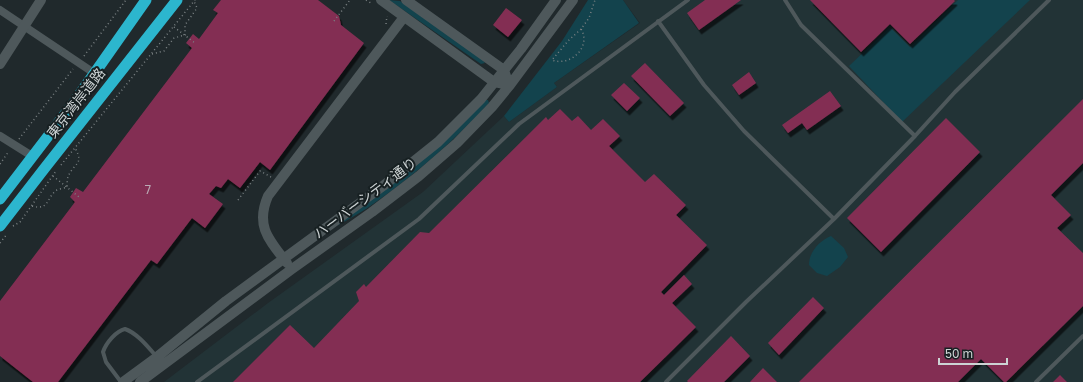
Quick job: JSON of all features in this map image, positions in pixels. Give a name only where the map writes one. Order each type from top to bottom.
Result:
[{"type":"highway","name":"東京湾岸道路","points":[[0,199],[75,101],[146,0]]},
{"type":"highway","name":"東京湾岸道路","points":[[4,229],[177,0]]},
{"type":"street","points":[[0,64],[41,0]]},
{"type":"street","points":[[406,0],[504,70],[510,85]]},
{"type":"street","name":"ハーバーシティ通り","points":[[122,382],[157,357],[226,301],[388,182],[438,142],[481,99],[521,49],[556,0]]},
{"type":"street","name":"ハーバーシティ通り","points":[[140,382],[419,176],[468,132],[510,85],[573,0]]},
{"type":"street","points":[[377,2],[404,17],[494,82],[510,85]]},
{"type":"street","points":[[0,10],[94,73]]},
{"type":"street","points":[[292,269],[270,241],[263,226],[262,217],[268,196],[404,17]]},
{"type":"street","points":[[0,136],[32,156]]},
{"type":"lane","points":[[197,382],[419,219],[520,124],[688,0]]},
{"type":"lane","points":[[785,0],[801,25],[915,136]]},
{"type":"lane","points":[[666,382],[746,302],[834,220],[955,92],[1049,0]]},
{"type":"lane","points":[[658,21],[704,85],[744,130],[834,220]]},
{"type":"lane","points":[[122,382],[106,362],[103,352],[104,348],[117,332],[125,329],[129,330],[157,357]]},
{"type":"lane","points":[[1036,382],[1083,336]]},
{"type":"path","points":[[81,60],[126,0]]},
{"type":"path","points":[[334,21],[350,0]]},
{"type":"path","points":[[366,0],[377,2]]},
{"type":"path","points":[[581,29],[584,33],[584,44],[576,56],[563,62],[552,60],[568,41],[581,29],[588,18],[595,0]]},
{"type":"path","points":[[13,227],[20,222],[75,148],[195,1]]},
{"type":"path","points":[[185,35],[185,25],[197,8],[195,1]]},
{"type":"path","points":[[384,12],[387,16],[385,26]]},
{"type":"path","points":[[174,27],[195,43]]},
{"type":"path","points":[[152,54],[164,51],[174,38],[185,35]]},
{"type":"path","points":[[18,140],[73,69]]},
{"type":"path","points":[[67,188],[68,177],[80,160],[80,156],[75,148]]},
{"type":"path","points":[[0,164],[9,151]]},
{"type":"path","points":[[238,200],[260,171],[271,178]]},
{"type":"path","points":[[53,176],[79,197]]},
{"type":"path","points":[[32,206],[41,207],[45,205],[57,190],[67,188]]},
{"type":"path","points":[[0,243],[4,229]]},
{"type":"shaded area","points":[[389,0],[400,1],[482,59],[485,63],[481,64]]},
{"type":"shaded area","points":[[588,0],[623,0],[639,23],[554,83],[557,87],[509,122],[504,116],[562,41]]},
{"type":"shaded area","points":[[623,0],[1083,0],[1083,382],[164,382],[268,303],[423,192],[504,116],[509,122],[557,87],[554,83],[640,23]]},
{"type":"shaded area","points":[[958,0],[1030,0],[902,122],[849,66],[890,27],[910,47]]},
{"type":"shaded area","points":[[486,100],[488,100],[489,103],[476,117],[421,168],[371,205],[337,226]]},
{"type":"shaded area","points":[[831,236],[844,248],[848,257],[840,267],[827,276],[817,273],[809,265],[809,260],[813,251],[819,244]]},
{"type":"building","points":[[221,0],[318,0],[339,16],[341,25],[364,43],[270,170],[260,162],[240,188],[228,179],[221,188],[216,186],[209,194],[223,204],[205,228],[192,218],[157,264],[151,260],[58,382],[33,382],[0,356],[0,301],[75,202],[70,197],[76,188],[83,192],[192,48],[186,43],[193,34],[199,39],[218,13],[213,10]]},
{"type":"building","points":[[705,0],[741,0],[699,30],[687,13]]},
{"type":"building","points":[[810,0],[955,1],[910,44],[890,24],[861,52]]},
{"type":"building","points":[[506,8],[522,20],[508,37],[493,25]]},
{"type":"building","points":[[645,63],[684,103],[670,116],[631,76]]},
{"type":"building","points":[[749,72],[756,83],[739,95],[732,85]]},
{"type":"building","points":[[624,83],[640,98],[627,111],[611,95]]},
{"type":"building","points":[[830,91],[841,106],[807,130],[802,123],[788,133],[782,125]]},
{"type":"building","points":[[1083,99],[1083,163],[1051,195],[1071,215],[1057,228],[1083,253],[1083,306],[1006,382],[1004,382],[981,359],[958,382],[799,382]]},
{"type":"building","points":[[560,109],[572,121],[578,116],[591,130],[603,119],[620,136],[609,146],[645,182],[654,174],[686,205],[676,215],[707,245],[661,292],[664,295],[684,275],[692,284],[672,303],[696,327],[640,382],[233,382],[290,325],[314,348],[359,301],[356,292],[364,284],[366,287],[420,232],[429,233],[546,117],[548,120]]},
{"type":"building","points":[[946,118],[980,152],[881,252],[847,218]]},
{"type":"building","points":[[813,297],[824,308],[779,355],[768,343]]},
{"type":"building","points":[[731,336],[750,356],[724,382],[688,382],[687,381]]},
{"type":"building","points":[[763,368],[777,382],[750,382]]},
{"type":"building","points":[[1060,375],[1067,382],[1053,382]]}]
